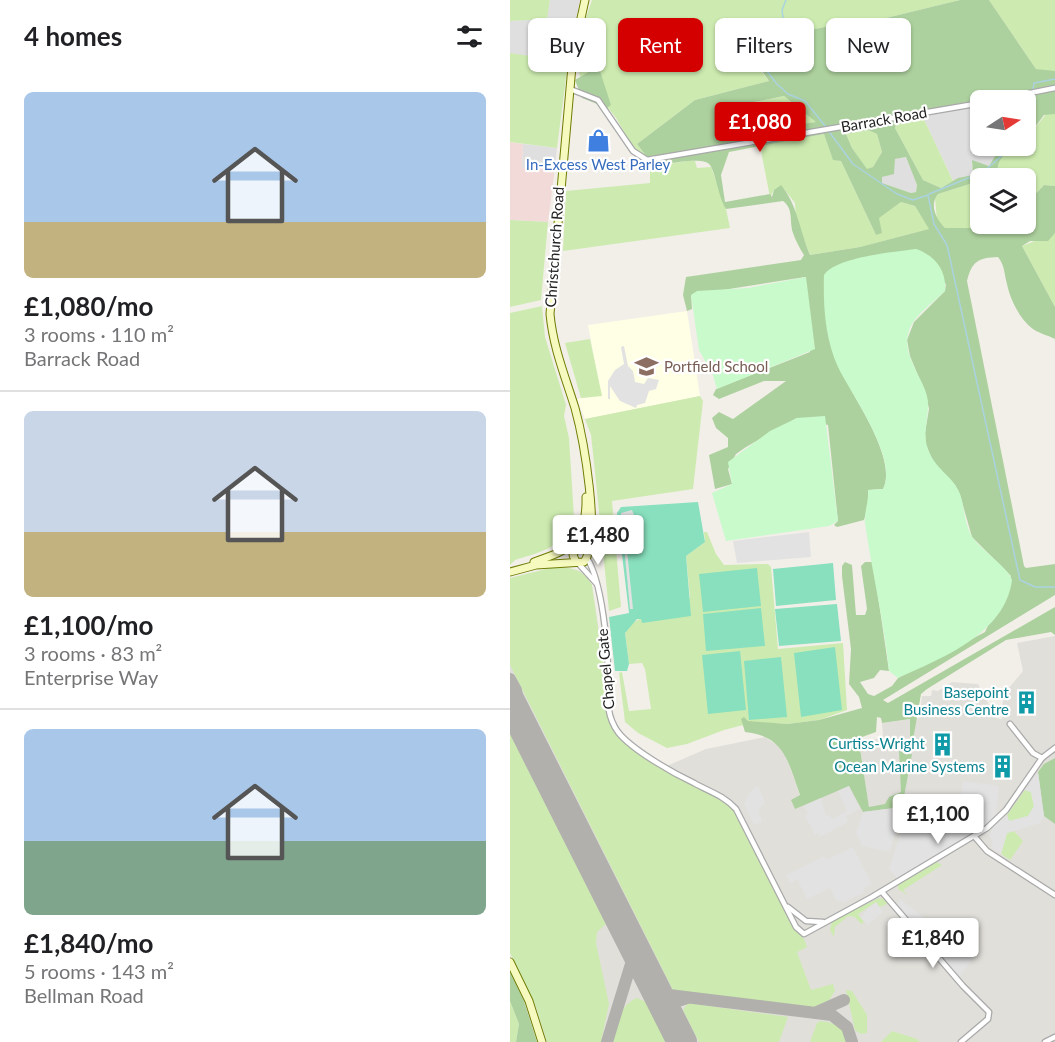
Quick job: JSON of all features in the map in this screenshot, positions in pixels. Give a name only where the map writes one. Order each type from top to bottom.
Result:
[{"type":"main road","name":"Christchurch Road","points":[[585,0],[576,32],[550,314],[556,353],[580,431],[592,520],[587,556]]},
{"type":"main road","points":[[510,572],[561,553],[576,540],[586,517],[587,480]]},
{"type":"main road","name":"Christchurch Road","points":[[575,552],[588,521],[588,490]]},
{"type":"main road","points":[[523,567],[584,562],[587,556],[582,549],[536,565]]},
{"type":"main road","points":[[575,552],[573,557],[577,563]]},
{"type":"main road","points":[[510,962],[529,1001],[542,1042]]},
{"type":"street","points":[[1036,92],[1055,88]]},
{"type":"street","name":"Barrack Road","points":[[570,89],[598,100],[633,151],[647,160],[970,105]]},
{"type":"street","name":"Chapel Gate","points":[[587,556],[595,574],[607,655],[607,699],[610,718],[626,740],[688,781],[720,794],[736,809],[800,931]]},
{"type":"street","points":[[577,563],[589,573],[597,585]]},
{"type":"street","points":[[1010,724],[1033,753],[1042,759]]},
{"type":"street","points":[[825,921],[801,923],[800,931],[806,934],[825,921],[882,892],[987,828],[1006,810],[1042,759],[1055,748]]},
{"type":"street","points":[[974,836],[987,851],[1055,895]]},
{"type":"street","points":[[882,892],[963,987],[989,1012],[988,1019],[961,1042]]},
{"type":"street","points":[[785,903],[794,913],[808,921],[812,930]]},
{"type":"street","points":[[1045,1042],[1055,1037]]},
{"type":"shaded area","points":[[550,0],[580,0],[577,18],[547,18]]},
{"type":"shaded area","points":[[528,20],[528,56],[510,54],[510,21]]},
{"type":"shaded area","points":[[970,102],[970,156],[995,156],[989,166],[972,163],[970,176],[953,181],[920,111]]},
{"type":"shaded area","points":[[510,142],[523,144],[522,168],[555,168],[548,222],[510,220]]},
{"type":"shaded area","points":[[523,144],[557,148],[555,168],[522,168]]},
{"type":"shaded area","points":[[906,157],[917,185],[916,192],[911,193],[882,183],[882,177],[890,174],[895,159]]},
{"type":"shaded area","name":"Portfield School","points":[[687,311],[700,396],[585,419],[577,399],[601,395],[588,325]]},
{"type":"shaded area","points":[[624,346],[628,366],[633,371],[635,382],[644,384],[648,378],[659,380],[656,389],[649,391],[645,403],[637,405],[636,408],[620,401],[610,386],[610,399],[608,399],[608,381],[615,370],[624,364],[621,347]]},
{"type":"shaded area","points":[[632,510],[634,515],[626,521],[625,531],[633,609],[630,609],[621,513]]},
{"type":"shaded area","points":[[809,532],[811,557],[737,563],[733,541]]},
{"type":"shaded area","points":[[565,567],[580,571],[592,585],[605,671],[605,708],[613,729],[624,742],[662,768],[706,749],[765,737],[784,750],[800,796],[849,786],[869,807],[859,742],[883,738],[882,723],[919,718],[922,696],[931,696],[932,690],[938,691],[952,682],[978,684],[996,718],[1002,719],[1003,695],[1023,671],[1017,643],[1055,636],[1055,1042],[547,1042],[536,1007],[510,953],[510,578]]},
{"type":"shaded area","points":[[1038,772],[1044,816],[1040,823],[1007,833],[1001,854],[991,848],[993,842],[989,836],[993,827],[1007,815],[1009,821],[1028,816],[1034,806],[1031,792],[1025,790]]},
{"type":"shaded area","points":[[963,781],[999,786],[996,816],[987,825],[897,878],[889,869],[910,802],[959,808]]},
{"type":"shaded area","points":[[758,786],[765,803],[758,810],[762,822],[754,825],[744,803],[752,790]]},
{"type":"shaded area","points":[[849,786],[860,809],[846,816],[848,822],[820,837],[818,833],[815,835],[805,816],[808,814],[804,806],[821,798],[826,816],[829,815],[832,819],[847,811],[838,791]]},
{"type":"shaded area","points":[[902,807],[890,852],[862,846],[856,833],[863,812]]},
{"type":"shaded area","points":[[853,847],[872,884],[863,889],[865,892],[842,903],[841,900],[837,902],[830,888],[807,899],[798,881],[801,878],[790,883],[786,875],[824,856],[826,860]]},
{"type":"shaded area","points":[[900,899],[974,956],[959,978],[897,904]]},
{"type":"shaded area","points":[[876,902],[883,912],[868,925],[860,917]]},
{"type":"green space","points":[[510,0],[550,0],[547,18],[510,21]]},
{"type":"green space","points":[[592,0],[960,0],[886,18],[826,18],[826,27],[814,29],[814,18],[715,18],[715,72],[762,72],[769,81],[695,100],[637,144],[647,157],[637,150],[613,114],[581,80],[579,72],[606,72],[606,18],[586,18]]},
{"type":"green space","points":[[960,0],[989,0],[1036,69],[1055,71],[1055,114],[1044,115],[1036,126],[1036,90],[970,90],[970,102],[899,115],[895,128],[923,180],[941,188],[958,178],[970,176],[970,184],[938,194],[935,198],[935,212],[945,228],[970,228],[970,234],[1036,234],[1036,193],[1044,185],[1055,186],[1055,233],[1048,241],[1030,241],[1022,246],[1055,307],[1055,339],[1033,329],[1020,315],[1010,296],[1003,267],[998,257],[985,258],[977,262],[971,269],[967,281],[1024,566],[1026,568],[1055,564],[1055,595],[883,700],[888,703],[1055,607],[1055,635],[1051,632],[1006,640],[927,689],[921,694],[913,740],[910,742],[910,719],[882,723],[881,718],[877,717],[876,732],[862,737],[859,742],[869,807],[885,804],[889,797],[901,792],[899,751],[912,754],[902,807],[863,812],[849,786],[795,809],[791,800],[800,795],[783,753],[769,739],[745,732],[741,719],[744,717],[748,721],[787,724],[819,720],[862,708],[859,697],[849,684],[851,649],[842,576],[842,566],[845,562],[852,565],[856,615],[865,615],[867,609],[861,566],[865,562],[873,562],[889,671],[880,670],[874,678],[860,682],[868,694],[874,696],[892,686],[898,678],[985,632],[1011,576],[972,537],[955,485],[934,464],[926,445],[925,433],[929,409],[926,395],[910,356],[907,340],[914,322],[945,291],[946,283],[851,390],[877,439],[885,466],[886,479],[883,489],[868,490],[869,501],[864,520],[837,527],[834,525],[838,521],[828,425],[797,418],[736,454],[728,469],[732,484],[715,489],[709,455],[728,447],[728,438],[716,428],[712,418],[719,412],[733,419],[786,381],[764,381],[719,399],[713,395],[716,389],[810,352],[805,277],[691,295],[692,309],[687,311],[683,295],[686,277],[801,260],[804,255],[793,233],[789,208],[783,201],[726,209],[712,169],[706,162],[682,162],[650,167],[647,157],[637,144],[695,100],[769,81],[763,72],[814,72],[814,29],[826,27],[826,72],[911,72],[911,18],[886,18]],"holes":[[[784,96],[816,122],[744,132],[735,106]],[[868,130],[877,134],[882,152],[873,167],[867,169],[852,148],[846,134]],[[824,134],[833,160],[841,161],[876,235],[882,233],[879,218],[901,202],[915,206],[929,229],[860,247],[810,255],[795,209],[781,185],[774,190],[772,197],[770,194],[725,202],[721,175],[729,152]],[[906,157],[917,185],[916,192],[911,193],[882,183],[882,177],[894,174],[895,159]]]},
{"type":"green space","points":[[989,0],[1055,0],[1055,72],[1036,69]]},
{"type":"green space","points":[[510,53],[528,56],[528,72],[567,72],[557,148],[510,142]]},
{"type":"green space","points":[[589,72],[600,72],[611,105],[607,108],[582,98],[575,80]]},
{"type":"green space","points":[[784,96],[817,122],[744,132],[735,106]]},
{"type":"green space","points":[[920,111],[953,181],[941,188],[923,180],[895,128],[899,115]]},
{"type":"green space","points":[[1047,113],[1055,114],[1055,186],[1044,185],[1036,193],[1036,168],[998,168],[998,165],[1003,156],[1036,156],[1036,127]]},
{"type":"green space","points":[[868,130],[877,134],[882,152],[873,167],[867,170],[852,148],[846,134]]},
{"type":"green space","points":[[824,134],[833,159],[841,161],[876,235],[878,218],[901,202],[915,206],[930,229],[860,247],[810,255],[796,219],[795,203],[784,189],[774,190],[770,197],[760,146]]},
{"type":"green space","points":[[995,156],[1004,156],[998,168],[973,168],[972,160],[989,166]]},
{"type":"green space","points":[[695,161],[697,168],[711,167],[726,209],[730,228],[563,251],[566,191],[650,183],[650,167]]},
{"type":"green space","points":[[970,184],[970,228],[945,228],[937,220],[935,198],[938,194]]},
{"type":"green space","points":[[510,220],[548,222],[541,300],[510,307]]},
{"type":"green space","points":[[1055,233],[1055,307],[1022,246]]},
{"type":"green space","points":[[916,249],[934,259],[944,276],[945,283],[945,291],[911,325],[907,340],[910,356],[927,396],[925,433],[927,446],[934,461],[957,487],[973,538],[1010,575],[1012,580],[1007,599],[997,615],[969,642],[898,678],[889,671],[865,523],[868,490],[883,489],[886,476],[885,461],[871,427],[838,367],[830,345],[826,322],[824,275],[830,269],[853,260]]},
{"type":"green space","points":[[806,277],[815,349],[717,389],[713,375],[699,350],[691,295],[697,291],[748,288]]},
{"type":"green space","points":[[542,306],[545,337],[566,405],[564,416],[569,438],[574,517],[559,542],[543,551],[515,560],[510,565],[510,313]]},
{"type":"green space","points":[[590,339],[602,396],[581,398],[565,343]]},
{"type":"green space","points":[[700,396],[703,401],[693,489],[612,501],[621,607],[609,611],[591,435],[585,419]]},
{"type":"green space","points":[[825,416],[838,521],[829,526],[726,541],[712,493],[732,484],[728,462],[770,431],[797,418]]},
{"type":"green space","points":[[698,502],[705,542],[686,556],[691,616],[642,623],[641,619],[637,619],[625,633],[629,664],[627,671],[615,671],[609,617],[629,613],[617,513],[621,507]]},
{"type":"green space","points":[[704,532],[707,532],[716,554],[724,565],[768,564],[771,567],[778,649],[843,643],[847,710],[819,720],[787,724],[755,722],[724,730],[687,744],[667,748],[638,733],[625,722],[619,673],[622,672],[629,711],[651,709],[645,669],[642,663],[629,664],[625,633],[631,624],[641,618],[642,622],[690,598],[686,556],[705,542]]},
{"type":"green space","points":[[833,563],[836,600],[776,606],[773,569]]},
{"type":"green space","points":[[554,567],[581,572],[592,585],[605,671],[609,719],[612,726],[628,745],[641,755],[676,777],[720,799],[735,812],[795,929],[804,939],[807,947],[797,952],[811,990],[833,984],[835,991],[826,1005],[813,1009],[673,990],[510,665],[510,578]]},
{"type":"green space","points":[[757,568],[761,606],[703,612],[699,574]]},
{"type":"green space","points":[[837,604],[841,641],[779,646],[775,609]]},
{"type":"green space","points":[[761,608],[765,646],[706,651],[703,614]]},
{"type":"green space","points":[[835,647],[842,710],[801,717],[794,653]]},
{"type":"green space","points":[[740,651],[746,710],[708,714],[702,655]]},
{"type":"green space","points":[[781,657],[787,717],[749,720],[744,661]]},
{"type":"green space","points":[[510,734],[606,924],[597,932],[596,943],[609,1004],[601,1042],[547,1042],[536,1007],[510,953]]},
{"type":"green space","points":[[1055,758],[1055,824],[1044,816],[1038,772],[1044,764]]},
{"type":"green space","points":[[1025,790],[1031,792],[1034,807],[1028,816],[1009,821],[1007,815]]},
{"type":"green space","points":[[1014,831],[1023,841],[1010,860],[1001,854],[1007,833]]},
{"type":"green space","points":[[936,862],[942,865],[903,890],[908,895],[898,889],[898,885]]},
{"type":"green space","points":[[879,898],[886,900],[887,904],[880,907],[875,903],[858,914],[864,922],[861,924],[855,917],[848,916],[835,927],[834,937],[830,930],[832,921]]},
{"type":"green space","points":[[510,971],[524,1001],[537,1042],[516,1042],[519,1024],[510,1001]]},
{"type":"green space","points":[[846,990],[852,991],[867,1015],[867,1033],[861,1034],[855,1030]]},
{"type":"green space","points":[[637,998],[646,1002],[666,1042],[612,1042],[622,1011],[626,1005]]},
{"type":"green space","points":[[510,1001],[519,1024],[516,1042],[510,1042]]},
{"type":"green space","points":[[688,1003],[788,1017],[779,1042],[699,1042],[683,1010]]},
{"type":"green space","points":[[821,1021],[839,1027],[847,1042],[810,1042],[817,1023]]},
{"type":"green space","points":[[892,1031],[917,1039],[920,1042],[881,1042]]},
{"type":"waterway","points":[[786,0],[782,10],[786,39],[757,48],[767,71],[776,83],[788,94],[805,101],[826,127]]},
{"type":"waterway","points":[[1033,89],[1034,83],[1055,79]]},
{"type":"waterway","points":[[830,133],[853,164],[897,194],[913,200],[928,195],[934,224],[947,245],[1020,580],[1035,587],[1055,587]]},
{"type":"waterway","points":[[929,194],[983,172],[1001,156]]},
{"type":"taxiway","points":[[510,679],[516,690],[522,725]]},
{"type":"taxiway","points":[[607,1042],[631,964],[632,942]]},
{"type":"taxiway","points":[[649,976],[659,991],[669,995],[832,1015],[847,1027],[852,1042]]},
{"type":"taxiway","points":[[672,1022],[671,1011],[675,1002],[687,998]]},
{"type":"taxiway","points":[[817,1012],[844,1000]]},
{"type":"runway","points":[[510,701],[682,1042]]},
{"type":"place","name":"In-Excess West Parley","points":[[598,141]]},
{"type":"place","name":"Portfield School","points":[[646,367]]},
{"type":"place","name":"Basepoint Business Centre","points":[[1027,702]]},
{"type":"place","name":"Curtiss-Wright","points":[[943,744]]},
{"type":"place","name":"Ocean Marine Systems","points":[[1003,767]]}]
